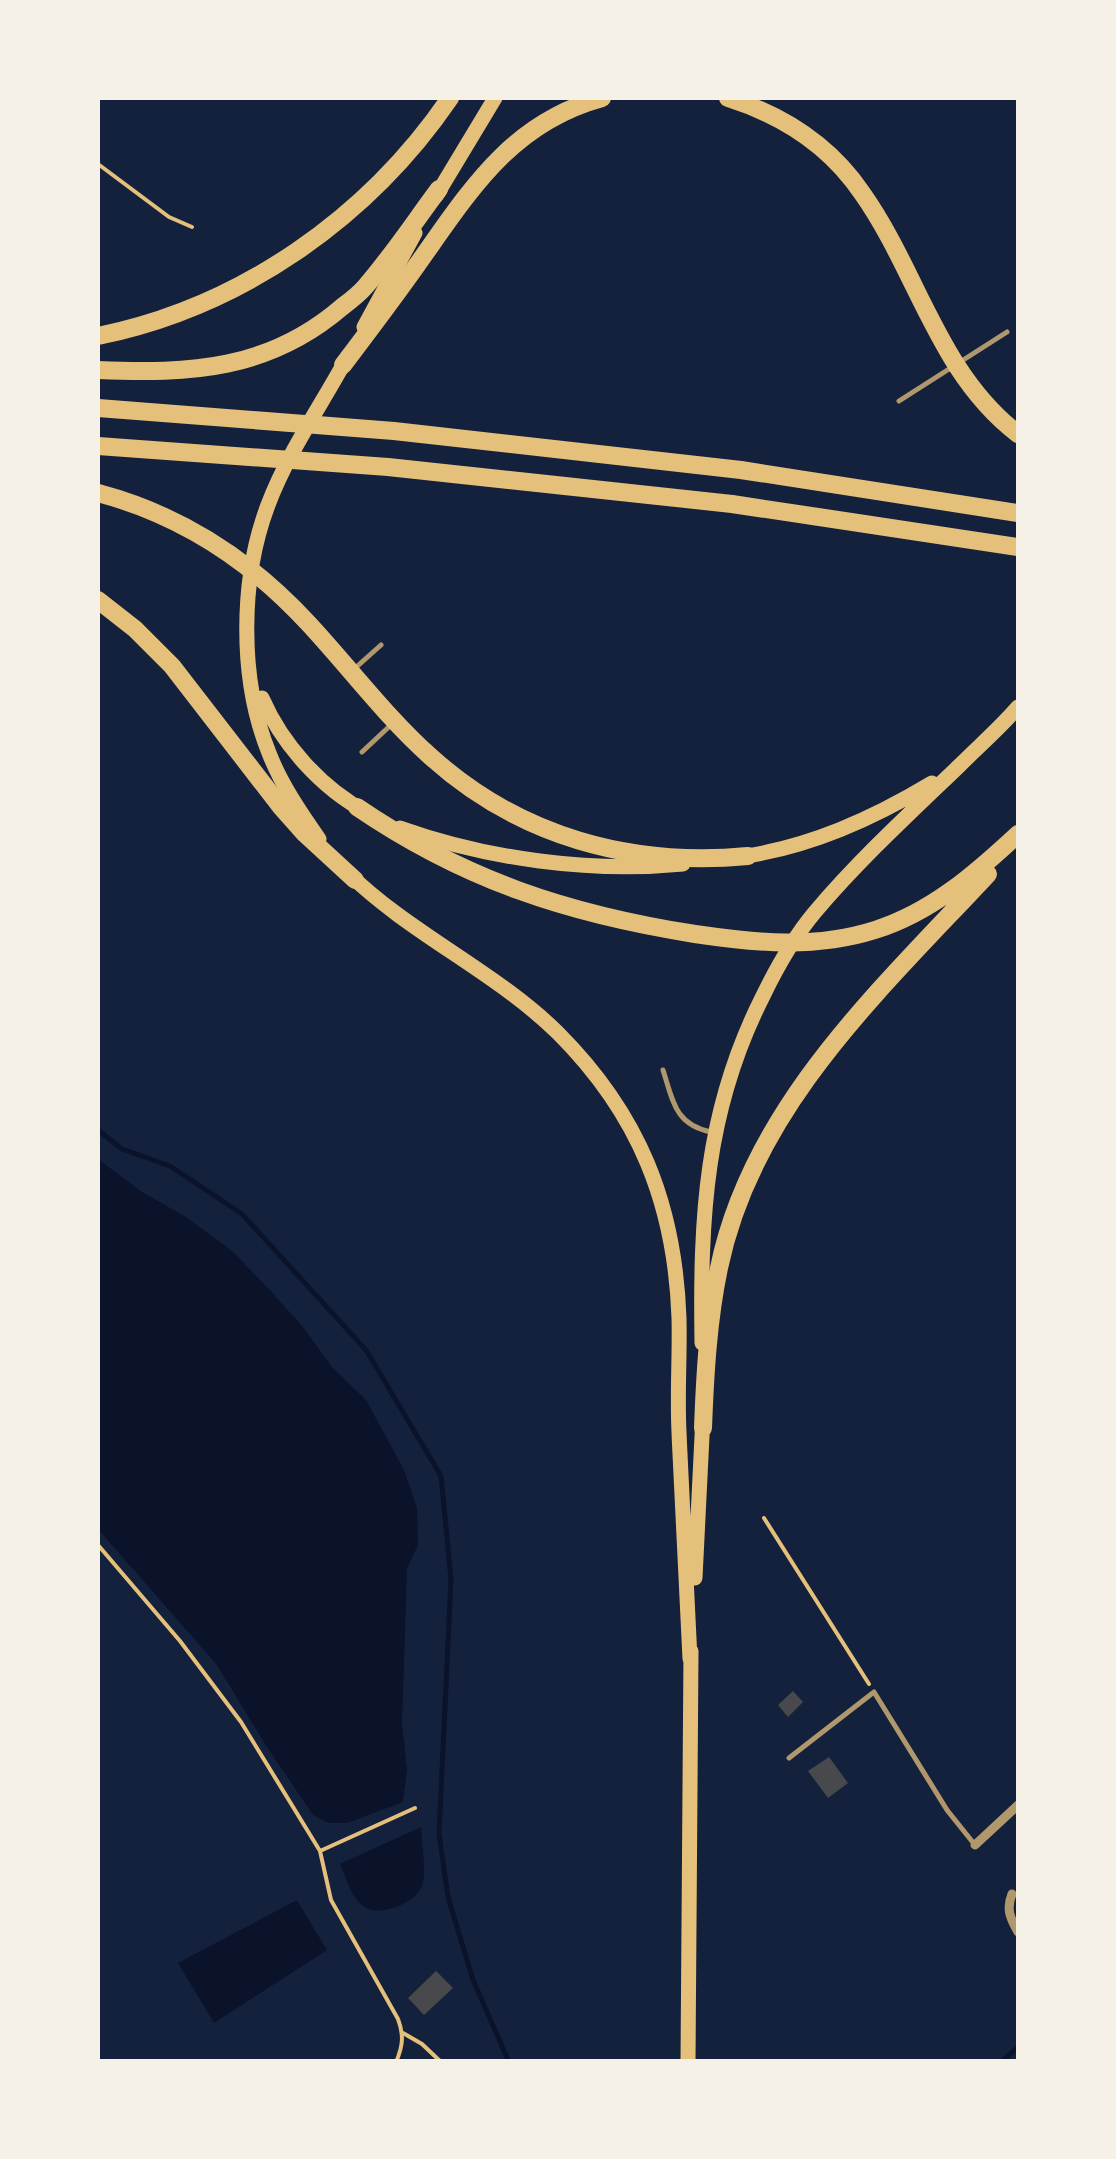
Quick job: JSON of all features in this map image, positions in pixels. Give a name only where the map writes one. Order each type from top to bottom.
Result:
[{"type":"highway","points":[[98,336],[208,301],[273,267],[348,212],[388,174],[450,98]]},
{"type":"highway","points":[[343,365],[488,167],[541,124],[565,110],[602,98]]},
{"type":"highway","points":[[728,98],[776,116],[815,142],[847,173],[886,231],[955,365],[976,394],[1018,434]]},
{"type":"highway","points":[[98,370],[144,372],[211,366],[252,359],[294,341],[364,289],[439,189]]},
{"type":"highway","points":[[98,408],[394,431],[702,466],[1018,513]]},
{"type":"highway","points":[[98,446],[388,467],[732,504],[1018,548]]},
{"type":"highway","points":[[98,492],[162,514],[226,550],[274,588],[431,758],[473,790],[530,822],[560,835],[633,854],[699,859],[748,856]]},
{"type":"highway","points":[[98,600],[172,666],[281,807],[355,880]]},
{"type":"highway","points":[[357,808],[442,859],[532,897],[673,930],[771,943],[852,937],[907,917],[973,875],[1018,836]]},
{"type":"highway","points":[[703,1428],[708,1343],[719,1268],[736,1207],[760,1155],[804,1082],[850,1023],[1018,836]]},
{"type":"main road","points":[[495,98],[439,189],[294,449],[265,514],[250,579],[248,636],[254,697],[260,726],[286,788],[336,860],[392,909],[554,1029],[608,1091],[649,1164],[668,1222],[677,1282],[678,1428],[690,1660]]},
{"type":"main road","points":[[248,636],[262,696],[278,730],[304,763],[357,808],[402,829],[440,840],[553,862],[640,866],[748,856],[798,845],[860,823],[918,792],[964,760]]},
{"type":"main road","points":[[688,2062],[690,1660],[703,1428],[701,1239],[714,1133],[738,1051],[769,984],[814,914],[1018,708]]},
{"type":"street","points":[[975,1845],[1018,1805]]},
{"type":"street","points":[[1012,1894],[1009,1916],[1018,1932]]},
{"type":"lane","points":[[900,400],[1007,332]]},
{"type":"lane","points":[[351,672],[381,646]]},
{"type":"lane","points":[[362,752],[395,721]]},
{"type":"lane","points":[[663,1070],[683,1120],[698,1130],[714,1133]]},
{"type":"lane","points":[[789,1758],[874,1692],[947,1810],[975,1845]]},
{"type":"path","points":[[98,164],[169,217],[192,227]]},
{"type":"path","points":[[764,1518],[874,1692]]},
{"type":"path","points":[[98,1545],[180,1641],[241,1722],[320,1851],[330,1900],[398,2019],[403,2033],[396,2062]]},
{"type":"path","points":[[320,1851],[415,1808]]},
{"type":"path","points":[[403,2033],[441,2062]]},
{"type":"water","points":[[98,1159],[231,1250],[303,1327],[332,1367],[366,1400],[404,1470],[417,1508],[418,1545],[407,1569],[402,1724],[407,1769],[403,1802],[347,1823],[328,1823],[313,1815],[217,1665],[98,1529]]},
{"type":"water","points":[[421,1827],[424,1871],[420,1890],[406,1902],[388,1909],[370,1910],[363,1906],[340,1864]]},
{"type":"water","points":[[297,1900],[327,1950],[214,2023],[178,1963]]},
{"type":"building","points":[[793,1691],[803,1702],[788,1717],[778,1705]]},
{"type":"building","points":[[829,1757],[848,1783],[828,1798],[808,1771]]},
{"type":"building","points":[[436,1971],[453,1988],[424,2015],[408,1998]]},
{"type":"waterway","points":[[98,1130],[122,1149],[170,1166],[242,1214],[366,1350],[441,1476],[451,1579],[439,1834],[448,1897],[473,1980],[509,2062]]},
{"type":"waterway","points":[[1001,2062],[1018,2047]]}]
